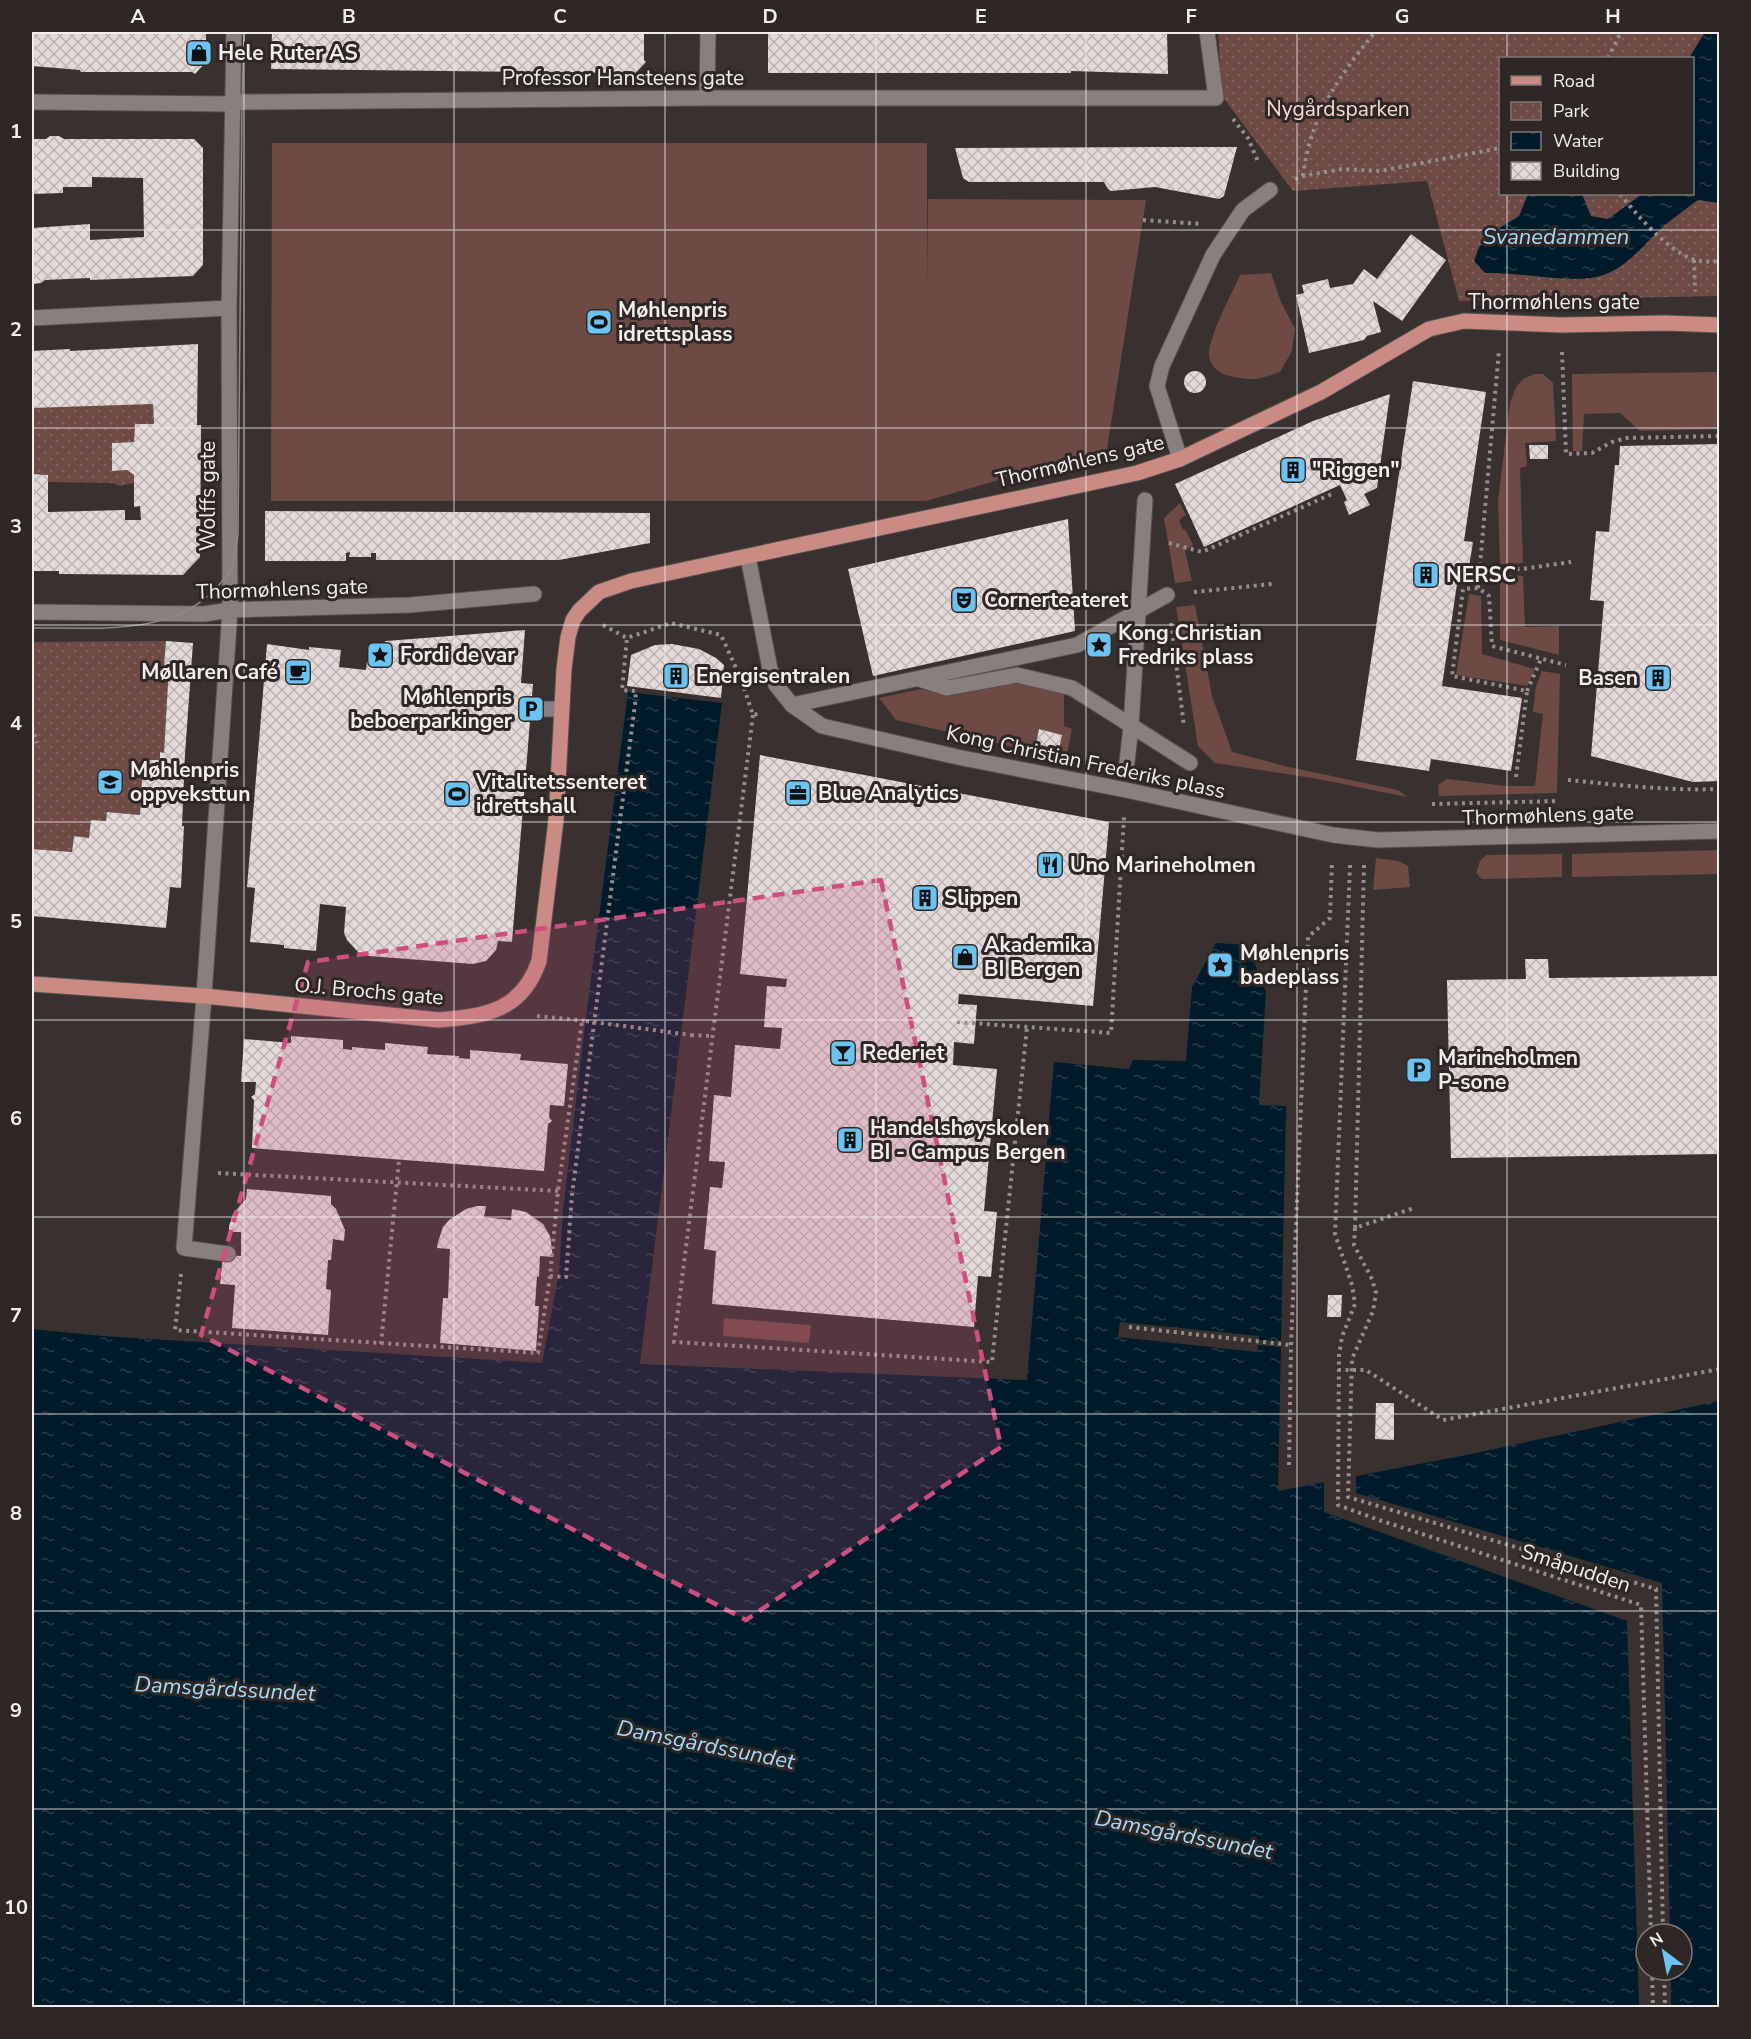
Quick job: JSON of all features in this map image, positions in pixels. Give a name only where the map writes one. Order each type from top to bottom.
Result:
[{"type":"main road","name":"Thormøhlens gate","points":[[579,610],[600,592],[631,581],[1137,473],[1180,459],[1321,392],[1429,329],[1464,321],[1561,325],[1665,323],[1719,325]]},
{"type":"main road","name":"O.J. Brochs gate","points":[[32,984],[204,996],[439,1020],[468,1018],[492,1012],[522,993],[533,978],[539,961],[556,820],[568,637],[579,610]]},
{"type":"street","name":"Wolffs gate","points":[[184,1248],[204,996],[230,610],[229,308],[234,32]]},
{"type":"street","points":[[707,98],[708,32]]},
{"type":"street","points":[[1207,32],[1216,98]]},
{"type":"street","name":"Professor Hansteens gate","points":[[32,102],[232,104],[242,102],[707,98],[1216,98]]},
{"type":"street","points":[[1180,459],[1157,386],[1162,366],[1213,255],[1243,210],[1270,190]]},
{"type":"street","points":[[32,318],[229,308]]},
{"type":"street","name":"Kong Christian Frederiks plass","points":[[1126,770],[1131,727],[1145,500]]},
{"type":"street","name":"Kong Christian Frederiks plass","points":[[748,557],[770,669],[777,685],[792,705],[822,726],[962,758],[1126,790],[1333,835],[1378,840]]},
{"type":"street","name":"Thormøhlens gate","points":[[32,612],[192,614],[230,610],[410,605],[534,594]]},
{"type":"street","name":"Kong Christian Frederiks plass","points":[[792,705],[1077,645],[1167,595]]},
{"type":"street","name":"Kong Christian Frederiks plass","points":[[919,679],[947,688],[1017,675],[1072,688],[1190,764]]},
{"type":"street","points":[[531,709],[562,710]]},
{"type":"street","name":"Thormøhlens gate","points":[[1378,840],[1719,831]]},
{"type":"street","points":[[184,1248],[228,1254]]},
{"type":"path","points":[[1375,32],[1351,61],[1324,102],[1305,159],[1303,176],[1342,170],[1380,171],[1499,148]]},
{"type":"path","points":[[1608,57],[1621,32]]},
{"type":"path","points":[[1216,98],[1248,138],[1263,174]]},
{"type":"path","points":[[1621,195],[1678,252],[1694,260],[1719,261]]},
{"type":"path","points":[[1143,220],[1233,225]]},
{"type":"path","points":[[1694,260],[1695,291]]},
{"type":"path","points":[[1478,588],[1502,323]]},
{"type":"path","points":[[1561,325],[1566,454],[1592,453],[1612,442],[1627,438],[1719,436]]},
{"type":"path","points":[[1164,542],[1202,552],[1334,493]]},
{"type":"path","points":[[1479,569],[1522,569],[1571,562]]},
{"type":"path","points":[[1167,595],[1272,584]]},
{"type":"path","points":[[1527,691],[1452,676],[1463,589],[1478,588],[1489,596],[1492,646],[1566,665]]},
{"type":"path","points":[[579,610],[627,638],[670,623],[721,635],[742,680],[753,715],[674,1342],[992,1362],[1027,1027]]},
{"type":"path","points":[[550,1276],[566,1277],[572,1195],[635,704],[636,691],[622,690],[627,638]]},
{"type":"path","points":[[1516,777],[1527,691],[1541,659]]},
{"type":"path","points":[[753,715],[792,705]]},
{"type":"path","points":[[32,727],[37,743]]},
{"type":"path","points":[[1568,780],[1611,785],[1695,790],[1719,789]]},
{"type":"path","points":[[957,1022],[1111,1033],[1126,790]]},
{"type":"path","points":[[1432,804],[1559,801]]},
{"type":"path","points":[[1289,1465],[1291,1346],[1308,937],[1330,918],[1333,835]]},
{"type":"path","points":[[1352,836],[1335,1234],[1352,1285],[1355,1304],[1342,1337],[1338,1370],[1366,1370],[1443,1420],[1719,1369]]},
{"type":"path","points":[[1364,860],[1354,1245],[1372,1279],[1376,1293],[1372,1311],[1355,1349],[1352,1370],[1348,1497],[1656,1589],[1663,1922]]},
{"type":"path","points":[[184,1248],[175,1330],[538,1353],[550,1276],[558,1191],[584,1021],[713,1036]]},
{"type":"path","points":[[381,1344],[399,1160]]},
{"type":"path","points":[[190,1172],[558,1191]]},
{"type":"path","points":[[1355,1228],[1414,1208]]},
{"type":"path","points":[[1129,1327],[1291,1346]]},
{"type":"path","name":"Småpudden","points":[[1338,1370],[1338,1505],[1641,1605],[1651,1922]]},
{"type":"path","points":[[1652,1982],[1653,2007]]},
{"type":"path","points":[[1664,1982],[1665,2007]]},
{"type":"highlighted area","points":[[881,880],[1001,1447],[746,1620],[201,1335],[308,962]]},
{"type":"green space","name":"Nygårdsparken","points":[[1218,32],[1719,32],[1719,296],[1459,301],[1427,181],[1293,191],[1222,96]]},
{"type":"green space","name":"Møhlenpris idrettsplass","points":[[272,143],[927,143],[927,289],[928,199],[1146,200],[1107,449],[926,501],[271,501]]},
{"type":"green space","points":[[1271,273],[1281,302],[1295,329],[1292,351],[1280,372],[1266,377],[1244,379],[1222,373],[1211,362],[1210,346],[1240,275]]},
{"type":"green space","points":[[1719,372],[1719,429],[1640,431],[1620,413],[1584,414],[1582,451],[1573,451],[1572,374]]},
{"type":"green space","points":[[1534,374],[1543,374],[1553,383],[1556,441],[1525,443],[1527,466],[1520,468],[1523,563],[1500,564],[1498,501],[1510,403],[1516,387],[1523,379]]},
{"type":"green space","points":[[153,404],[154,424],[135,424],[134,442],[112,443],[112,471],[127,470],[134,475],[134,483],[120,486],[113,483],[48,482],[48,475],[32,474],[32,408]]},
{"type":"green space","points":[[1180,503],[1186,515],[1179,520],[1193,545],[1185,551],[1192,581],[1175,583],[1164,518]]},
{"type":"green space","points":[[1508,575],[1523,576],[1525,627],[1559,626],[1559,655],[1500,640],[1500,580],[1508,579]]},
{"type":"green space","points":[[1469,594],[1481,596],[1482,654],[1535,669],[1527,686],[1456,675]]},
{"type":"green space","points":[[1195,605],[1212,696],[1232,752],[1289,767],[1398,790],[1407,797],[1318,779],[1215,763],[1198,746],[1176,607]]},
{"type":"green space","points":[[166,641],[164,666],[169,666],[164,753],[160,753],[160,760],[143,760],[140,815],[107,812],[106,821],[91,820],[89,838],[74,836],[72,852],[32,849],[32,642]]},
{"type":"green space","points":[[1542,671],[1560,674],[1557,793],[1439,796],[1438,785],[1447,779],[1506,786],[1535,786],[1543,714],[1533,712],[1536,686]]},
{"type":"green space","points":[[1004,681],[1064,693],[1064,726],[1072,729],[1066,759],[896,720],[879,698],[920,689],[946,694]]},
{"type":"green space","points":[[1719,850],[1719,874],[1572,877],[1572,854]]},
{"type":"green space","points":[[1562,854],[1562,877],[1482,879],[1476,873],[1480,861],[1486,855]]},
{"type":"green space","points":[[1376,858],[1396,861],[1408,866],[1410,887],[1373,890]]},
{"type":"green space","points":[[724,1318],[811,1325],[809,1343],[723,1336]]},
{"type":"water","name":"Svanedammen","points":[[1705,32],[1719,32],[1719,203],[1698,200],[1665,225],[1623,265],[1602,275],[1591,278],[1565,279],[1485,273],[1474,261],[1479,247],[1501,227],[1519,216],[1528,195],[1582,195],[1591,216],[1608,219],[1641,195],[1694,195],[1694,57],[1690,57]]},
{"type":"water","name":"Damsgårdssundet","points":[[628,692],[722,703],[640,1364],[1027,1380],[1054,1062],[1129,1069],[1133,1060],[1186,1061],[1192,987],[1216,943],[1247,945],[1266,992],[1259,1105],[1286,1106],[1278,1491],[1461,1456],[1719,1401],[1719,2007],[32,2008],[32,1329],[103,1336],[542,1363],[559,1273],[563,1210]]},
{"type":"pier","points":[[1120,1322],[1259,1336],[1259,1340],[1281,1341],[1280,1347],[1258,1345],[1257,1352],[1118,1337]]},
{"type":"pier","points":[[1356,1473],[1356,1493],[1662,1583],[1670,1922],[1636,1922],[1627,1621],[1324,1512],[1324,1479]]},
{"type":"pier","points":[[1638,1982],[1671,1982],[1671,2007],[1639,2007]]},
{"type":"building","points":[[32,32],[206,32],[206,58],[208,60],[195,74],[192,72],[81,72],[80,70],[32,66]]},
{"type":"building","points":[[272,32],[644,32],[644,60],[646,62],[633,76],[630,73],[271,69]]},
{"type":"building","points":[[768,32],[1167,32],[1168,74],[1071,71],[1071,73],[768,73]]},
{"type":"building","points":[[50,136],[59,136],[64,139],[194,139],[203,148],[203,265],[193,276],[45,280],[32,284],[32,228],[90,224],[90,240],[144,237],[143,178],[92,177],[92,187],[63,187],[63,193],[32,194],[32,139],[46,139]]},
{"type":"building","points":[[1237,147],[1224,196],[1219,199],[1155,187],[1111,191],[1104,182],[969,182],[963,178],[955,148]]},
{"type":"building","points":[[1411,234],[1446,260],[1402,321],[1373,301],[1381,332],[1367,336],[1364,340],[1309,353],[1296,295],[1304,293],[1302,285],[1328,279],[1330,288],[1353,284],[1364,269],[1377,279]]},
{"type":"building","points":[[198,344],[197,425],[201,425],[200,557],[183,575],[59,574],[59,571],[32,571],[32,474],[48,475],[48,512],[125,510],[125,520],[141,520],[140,506],[134,507],[134,475],[127,470],[112,471],[112,443],[134,442],[135,424],[154,424],[153,404],[32,408],[32,351]]},
{"type":"building","points":[[1195,371],[1203,374],[1206,382],[1203,390],[1195,393],[1187,390],[1184,382],[1187,374]]},
{"type":"building","name":"NERSC","points":[[1413,381],[1486,392],[1464,541],[1473,542],[1466,585],[1457,584],[1442,686],[1522,698],[1511,771],[1431,759],[1429,771],[1356,760]]},
{"type":"building","name":"\"Riggen\"","points":[[1390,394],[1377,488],[1364,494],[1370,505],[1349,515],[1344,502],[1347,500],[1340,485],[1204,547],[1175,484],[1313,421]]},
{"type":"building","name":"Basen","points":[[1720,444],[1720,781],[1693,782],[1591,756],[1604,601],[1590,600],[1596,531],[1609,532],[1615,465],[1619,465],[1620,446]]},
{"type":"building","points":[[1529,445],[1548,445],[1548,459],[1530,459]]},
{"type":"building","points":[[265,511],[650,513],[650,543],[559,560],[376,560],[376,553],[371,553],[371,557],[349,557],[350,552],[346,553],[346,561],[265,561]]},
{"type":"building","name":"Cornerteateret","points":[[1068,519],[1075,631],[873,676],[848,569]]},
{"type":"building","points":[[525,630],[521,683],[533,684],[512,942],[498,941],[496,950],[486,961],[473,964],[369,956],[359,953],[347,940],[344,933],[346,907],[320,904],[316,951],[250,942],[255,888],[247,887],[267,644],[309,650],[309,647],[341,650],[339,667],[366,670],[367,661],[375,647],[386,641]]},
{"type":"building","points":[[166,641],[193,643],[185,754],[181,888],[170,887],[166,928],[32,916],[32,849],[72,852],[74,836],[89,838],[91,820],[106,821],[107,812],[140,815],[143,760],[160,760],[160,752],[164,753],[169,666],[164,666]]},
{"type":"building","name":"Energisentralen","points":[[672,644],[699,649],[724,665],[721,698],[627,686],[631,655],[655,645]]},
{"type":"building","points":[[1039,729],[1062,735],[1059,749],[1036,744]]},
{"type":"building","points":[[760,755],[1109,822],[1093,1006],[959,994],[958,1004],[977,1005],[974,1044],[954,1042],[953,1065],[997,1069],[984,1211],[997,1212],[991,1277],[978,1276],[974,1327],[712,1304],[716,1251],[704,1249],[710,1187],[722,1188],[725,1162],[709,1161],[714,1095],[731,1097],[735,1045],[780,1049],[782,1028],[764,1027],[767,986],[786,987],[787,979],[740,974]]},
{"type":"building","points":[[1525,959],[1548,959],[1549,978],[1720,976],[1720,1154],[1451,1158],[1447,980],[1526,979]]},
{"type":"building","points":[[291,1036],[343,1040],[343,1049],[352,1050],[352,1047],[385,1050],[385,1043],[428,1047],[427,1054],[459,1056],[459,1058],[470,1059],[470,1050],[521,1054],[520,1060],[568,1064],[564,1106],[550,1105],[549,1117],[552,1121],[548,1124],[544,1171],[252,1148],[254,1100],[251,1097],[255,1094],[256,1082],[241,1082],[244,1039],[291,1043]]},
{"type":"building","points":[[247,1189],[331,1196],[331,1204],[336,1209],[345,1230],[344,1241],[333,1239],[331,1260],[328,1260],[326,1289],[331,1290],[328,1335],[232,1328],[235,1285],[220,1284],[223,1255],[241,1256],[241,1232],[229,1232],[229,1226],[233,1214],[246,1199]]},
{"type":"building","points":[[486,1206],[484,1217],[511,1220],[512,1209],[526,1212],[543,1224],[550,1236],[553,1257],[540,1256],[539,1277],[537,1276],[535,1306],[539,1306],[536,1351],[440,1343],[443,1298],[448,1298],[450,1249],[437,1248],[438,1242],[443,1227],[449,1220],[466,1209]]},
{"type":"building","points":[[1328,1295],[1342,1295],[1341,1317],[1327,1317]]},
{"type":"building","points":[[1376,1403],[1394,1403],[1394,1440],[1375,1439]]},
{"type":"tram line","points":[[32,628],[106,628],[156,622],[179,614],[201,602],[219,585],[232,567],[238,535],[244,32]]},
{"type":"place","name":"Hele Ruter AS","points":[[199,53]]},
{"type":"place","name":"Møhlenpris idrettsplass","points":[[599,322]]},
{"type":"place","name":"\"Riggen\"","points":[[1293,470]]},
{"type":"place","name":"NERSC","points":[[1426,575]]},
{"type":"place","name":"Cornerteateret","points":[[964,600]]},
{"type":"place","name":"Kong Christian Fredriks plass","points":[[1099,645]]},
{"type":"place","name":"Fordi de var","points":[[380,655]]},
{"type":"place","name":"Møllaren Café","points":[[298,672]]},
{"type":"place","name":"Energisentralen","points":[[676,676]]},
{"type":"place","name":"Basen","points":[[1658,678]]},
{"type":"place","name":"Møhlenpris beboerparkinger","points":[[531,709]]},
{"type":"place","name":"Møhlenpris oppveksttun","points":[[110,782]]},
{"type":"place","name":"Blue Analytics","points":[[798,793]]},
{"type":"place","name":"Vitalitetssenteret idrettshall","points":[[457,794]]},
{"type":"place","name":"Uno Marineholmen","points":[[1050,865]]},
{"type":"place","name":"Slippen","points":[[925,898]]},
{"type":"place","name":"Akademika BI Bergen","points":[[965,957]]},
{"type":"place","name":"Møhlenpris badeplass","points":[[1220,965]]},
{"type":"place","name":"Rederiet","points":[[843,1053]]},
{"type":"place","name":"Marineholmen P-sone","points":[[1419,1070]]},
{"type":"place","name":"Handelshøyskolen BI - Campus Bergen","points":[[850,1140]]}]
